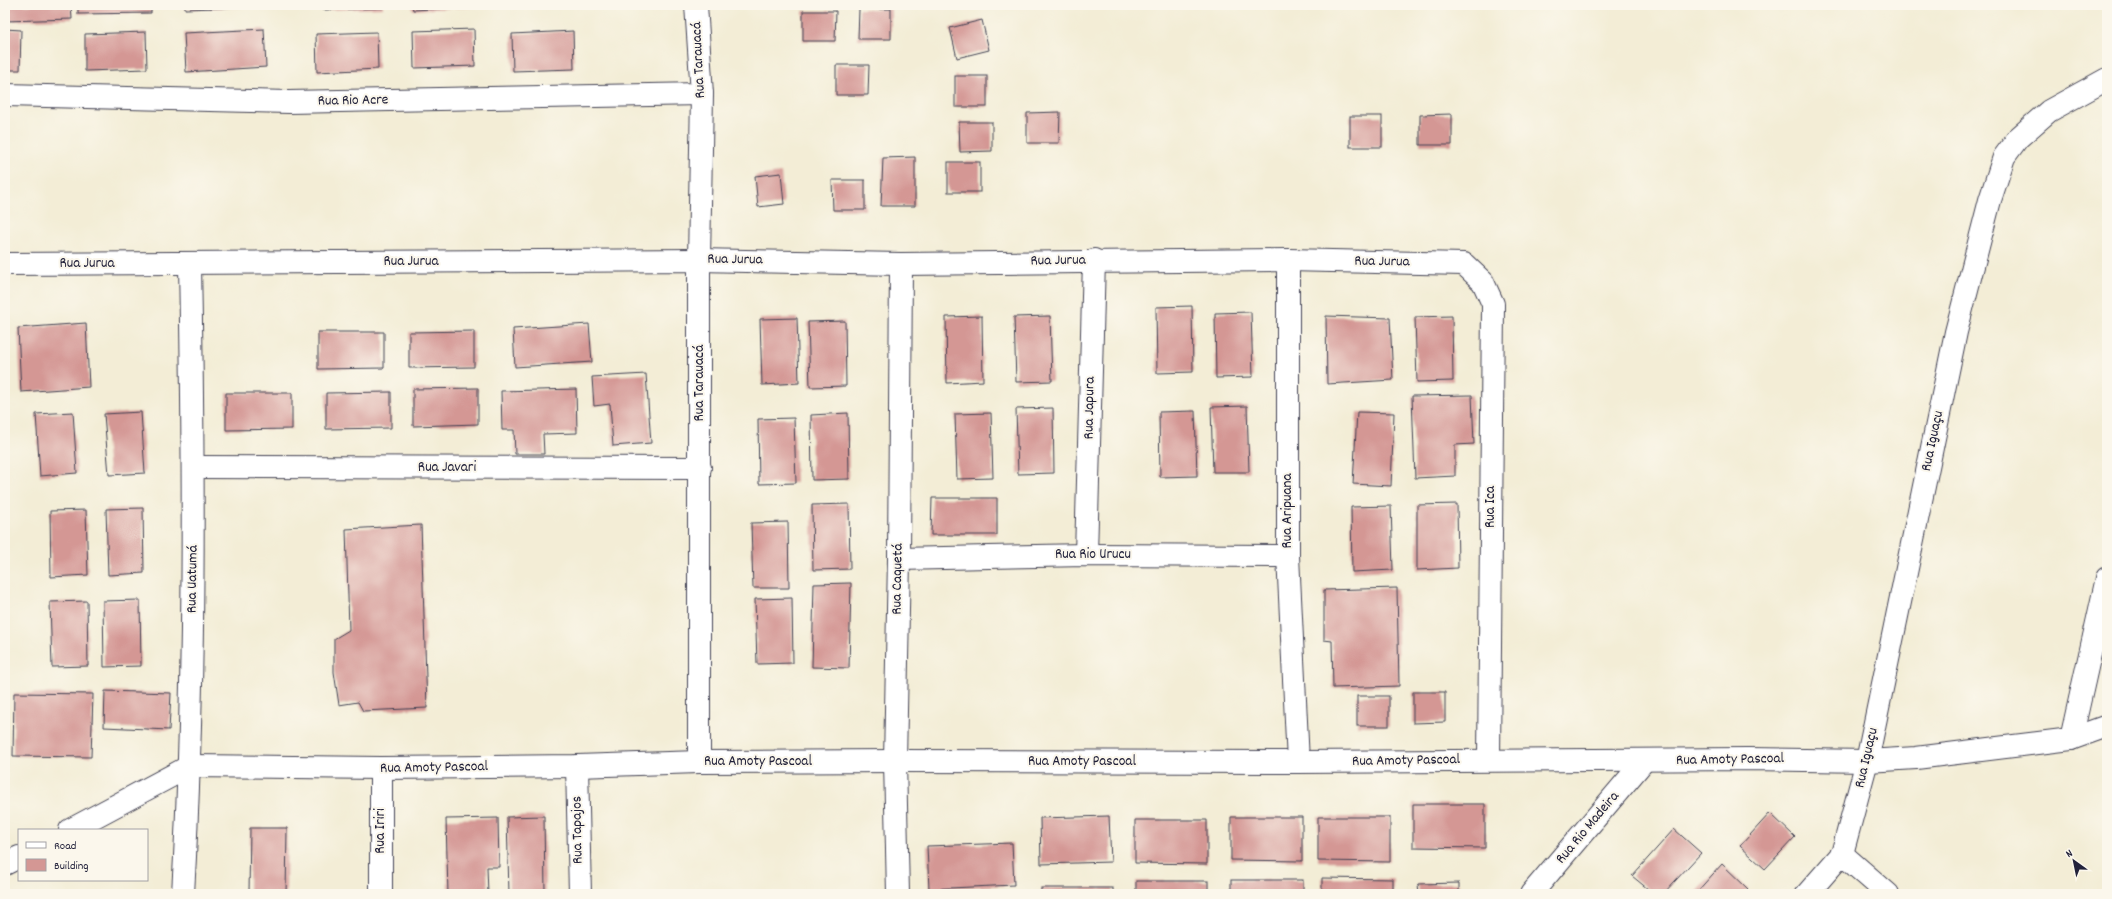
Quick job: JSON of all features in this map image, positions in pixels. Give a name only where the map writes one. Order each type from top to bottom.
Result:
[{"type":"street","name":"Rua Tarauacá","points":[[696,5],[702,94],[699,260],[699,762]]},
{"type":"street","name":"Rua Iguaçu","points":[[1842,854],[1867,761],[1956,332],[1990,200],[2004,157],[2018,138],[2049,111],[2107,79]]},
{"type":"street","name":"Rua Rio Acre","points":[[5,96],[289,102],[702,94]]},
{"type":"street","name":"Rua Jurua","points":[[5,264],[699,260],[901,264],[1094,260],[1288,260],[1464,264]]},
{"type":"street","name":"Rua Japura","points":[[1086,554],[1094,260]]},
{"type":"street","name":"Rua Aripuana","points":[[1288,260],[1288,556],[1298,762]]},
{"type":"street","name":"Rua Uatumá","points":[[183,894],[190,766],[194,467],[190,264]]},
{"type":"street","name":"Rua Caquetá","points":[[898,894],[895,761],[899,559],[901,264]]},
{"type":"street","name":"Rua Ica","points":[[1464,264],[1482,282],[1493,304],[1489,760]]},
{"type":"street","name":"Rua Javari","points":[[194,467],[700,468]]},
{"type":"street","name":"Rua Rio Urucu","points":[[899,559],[1086,554],[1288,556]]},
{"type":"street","points":[[2071,739],[2107,578]]},
{"type":"street","name":"Rua Amoty Pascoal","points":[[72,829],[190,766],[381,768],[577,766],[699,762],[895,761],[1298,762],[1489,760],[1644,761],[1748,759],[1867,761],[1916,758],[2071,739],[2107,726]]},
{"type":"street","name":"Rua Rio Madeira","points":[[1532,894],[1644,761]]},
{"type":"street","name":"Rua Tapajos","points":[[577,766],[580,894]]},
{"type":"street","name":"Rua Iriri","points":[[381,768],[381,894]]},
{"type":"street","points":[[1807,894],[1842,854],[1888,894]]},
{"type":"street","points":[[5,864],[18,858]]},
{"type":"building","points":[[5,5],[71,5],[72,19],[5,21]]},
{"type":"building","points":[[78,5],[151,5],[151,13],[78,14]]},
{"type":"building","points":[[185,5],[247,5],[247,7],[185,9]]},
{"type":"building","points":[[322,5],[383,5],[383,8],[322,10]]},
{"type":"building","points":[[412,5],[474,5],[474,7],[413,10]]},
{"type":"building","points":[[859,9],[891,9],[891,39],[858,39]]},
{"type":"building","points":[[803,11],[836,11],[835,41],[803,41]]},
{"type":"building","points":[[982,20],[989,50],[957,58],[950,28]]},
{"type":"building","points":[[5,29],[21,30],[20,70],[5,70]]},
{"type":"building","points":[[264,29],[266,67],[186,72],[184,33]]},
{"type":"building","points":[[474,29],[475,66],[414,68],[413,31]]},
{"type":"building","points":[[573,31],[574,69],[513,71],[512,34]]},
{"type":"building","points":[[146,32],[147,69],[85,71],[85,34]]},
{"type":"building","points":[[377,32],[378,69],[317,72],[316,34]]},
{"type":"building","points":[[836,65],[869,65],[868,95],[836,95]]},
{"type":"building","points":[[955,76],[987,76],[987,107],[955,107]]},
{"type":"building","points":[[1060,112],[1059,143],[1027,143],[1027,113]]},
{"type":"building","points":[[1452,114],[1452,145],[1420,145],[1420,115]]},
{"type":"building","points":[[1350,116],[1382,116],[1382,147],[1350,147]]},
{"type":"building","points":[[959,122],[992,122],[992,151],[960,152]]},
{"type":"building","points":[[915,157],[915,206],[881,206],[883,158]]},
{"type":"building","points":[[948,162],[980,162],[980,192],[948,192]]},
{"type":"building","points":[[781,173],[784,204],[758,207],[755,176]]},
{"type":"building","points":[[832,180],[865,180],[865,210],[833,210]]},
{"type":"building","points":[[1192,306],[1193,372],[1157,373],[1156,307]]},
{"type":"building","points":[[1251,312],[1253,377],[1216,378],[1215,313]]},
{"type":"building","points":[[982,316],[983,381],[947,383],[946,317]]},
{"type":"building","points":[[1050,316],[1052,381],[1016,382],[1014,317]]},
{"type":"building","points":[[1326,316],[1390,318],[1393,380],[1327,384]]},
{"type":"building","points":[[1452,316],[1453,381],[1417,382],[1415,317]]},
{"type":"building","points":[[797,318],[799,383],[762,385],[760,319]]},
{"type":"building","points":[[845,321],[846,386],[810,387],[808,322]]},
{"type":"building","points":[[86,323],[89,387],[21,392],[18,328]]},
{"type":"building","points":[[589,324],[592,362],[515,367],[513,329]]},
{"type":"building","points":[[474,331],[474,367],[409,368],[409,332]]},
{"type":"building","points":[[318,332],[384,332],[384,368],[318,369]]},
{"type":"building","points":[[646,374],[651,443],[613,446],[610,404],[594,406],[592,377]]},
{"type":"building","points":[[478,388],[478,424],[413,426],[413,389]]},
{"type":"building","points":[[576,389],[577,433],[543,434],[544,454],[515,454],[514,430],[502,430],[501,391]]},
{"type":"building","points":[[391,392],[391,428],[326,429],[326,393]]},
{"type":"building","points":[[226,393],[292,393],[292,429],[226,430]]},
{"type":"building","points":[[1472,395],[1474,444],[1455,445],[1455,476],[1415,478],[1412,396]]},
{"type":"building","points":[[1247,406],[1249,472],[1213,472],[1211,407]]},
{"type":"building","points":[[1053,408],[1054,473],[1018,474],[1016,409]]},
{"type":"building","points":[[1195,411],[1197,476],[1160,477],[1159,412]]},
{"type":"building","points":[[73,412],[77,473],[40,476],[36,414]]},
{"type":"building","points":[[141,412],[145,473],[109,475],[104,414]]},
{"type":"building","points":[[1357,412],[1394,413],[1391,486],[1353,484]]},
{"type":"building","points":[[848,413],[849,479],[812,480],[811,415]]},
{"type":"building","points":[[991,413],[993,478],[957,479],[955,414]]},
{"type":"building","points":[[794,418],[796,483],[759,484],[758,419]]},
{"type":"building","points":[[932,498],[997,498],[997,535],[931,535]]},
{"type":"building","points":[[849,504],[850,569],[813,570],[812,505]]},
{"type":"building","points":[[1457,504],[1458,568],[1417,570],[1417,505]]},
{"type":"building","points":[[1391,506],[1393,570],[1352,572],[1351,507]]},
{"type":"building","points":[[143,508],[144,573],[108,575],[106,509]]},
{"type":"building","points":[[86,510],[88,575],[51,577],[50,511]]},
{"type":"building","points":[[788,522],[789,588],[753,588],[751,523]]},
{"type":"building","points":[[421,525],[427,708],[363,711],[358,702],[339,705],[334,672],[334,639],[349,630],[346,529]]},
{"type":"building","points":[[851,583],[849,668],[812,667],[814,584]]},
{"type":"building","points":[[1397,588],[1399,686],[1333,688],[1332,641],[1324,640],[1324,590]]},
{"type":"building","points":[[792,598],[793,663],[757,664],[755,599]]},
{"type":"building","points":[[140,600],[141,666],[104,667],[103,601]]},
{"type":"building","points":[[87,601],[88,666],[52,667],[50,602]]},
{"type":"building","points":[[105,691],[171,693],[169,730],[104,727]]},
{"type":"building","points":[[1413,692],[1445,692],[1445,722],[1413,723]]},
{"type":"building","points":[[14,693],[93,694],[91,757],[13,756]]},
{"type":"building","points":[[1357,696],[1389,696],[1389,726],[1357,726]]},
{"type":"building","points":[[1413,804],[1485,804],[1485,848],[1413,847]]},
{"type":"building","points":[[1770,813],[1795,837],[1765,869],[1740,846]]},
{"type":"building","points":[[544,816],[545,894],[509,894],[507,817]]},
{"type":"building","points":[[1109,816],[1111,862],[1041,864],[1040,818]]},
{"type":"building","points":[[1231,817],[1302,817],[1302,861],[1231,860]]},
{"type":"building","points":[[1318,817],[1390,817],[1390,862],[1318,861]]},
{"type":"building","points":[[498,818],[499,867],[487,867],[488,894],[448,894],[446,819]]},
{"type":"building","points":[[1135,820],[1207,820],[1207,864],[1135,863]]},
{"type":"building","points":[[250,828],[287,828],[286,894],[249,893]]},
{"type":"building","points":[[1674,829],[1701,853],[1663,894],[1654,894],[1632,876]]},
{"type":"building","points":[[1012,843],[1014,885],[929,889],[927,846]]},
{"type":"building","points":[[1722,864],[1748,889],[1743,894],[1695,894]]},
{"type":"building","points":[[1322,878],[1393,879],[1393,894],[1322,894]]},
{"type":"building","points":[[1231,880],[1303,880],[1303,894],[1231,894]]},
{"type":"building","points":[[1136,881],[1208,881],[1208,894],[1136,894]]},
{"type":"building","points":[[1459,883],[1459,894],[1419,894],[1418,884]]},
{"type":"building","points":[[1041,888],[1113,888],[1113,894],[1041,894]]}]
